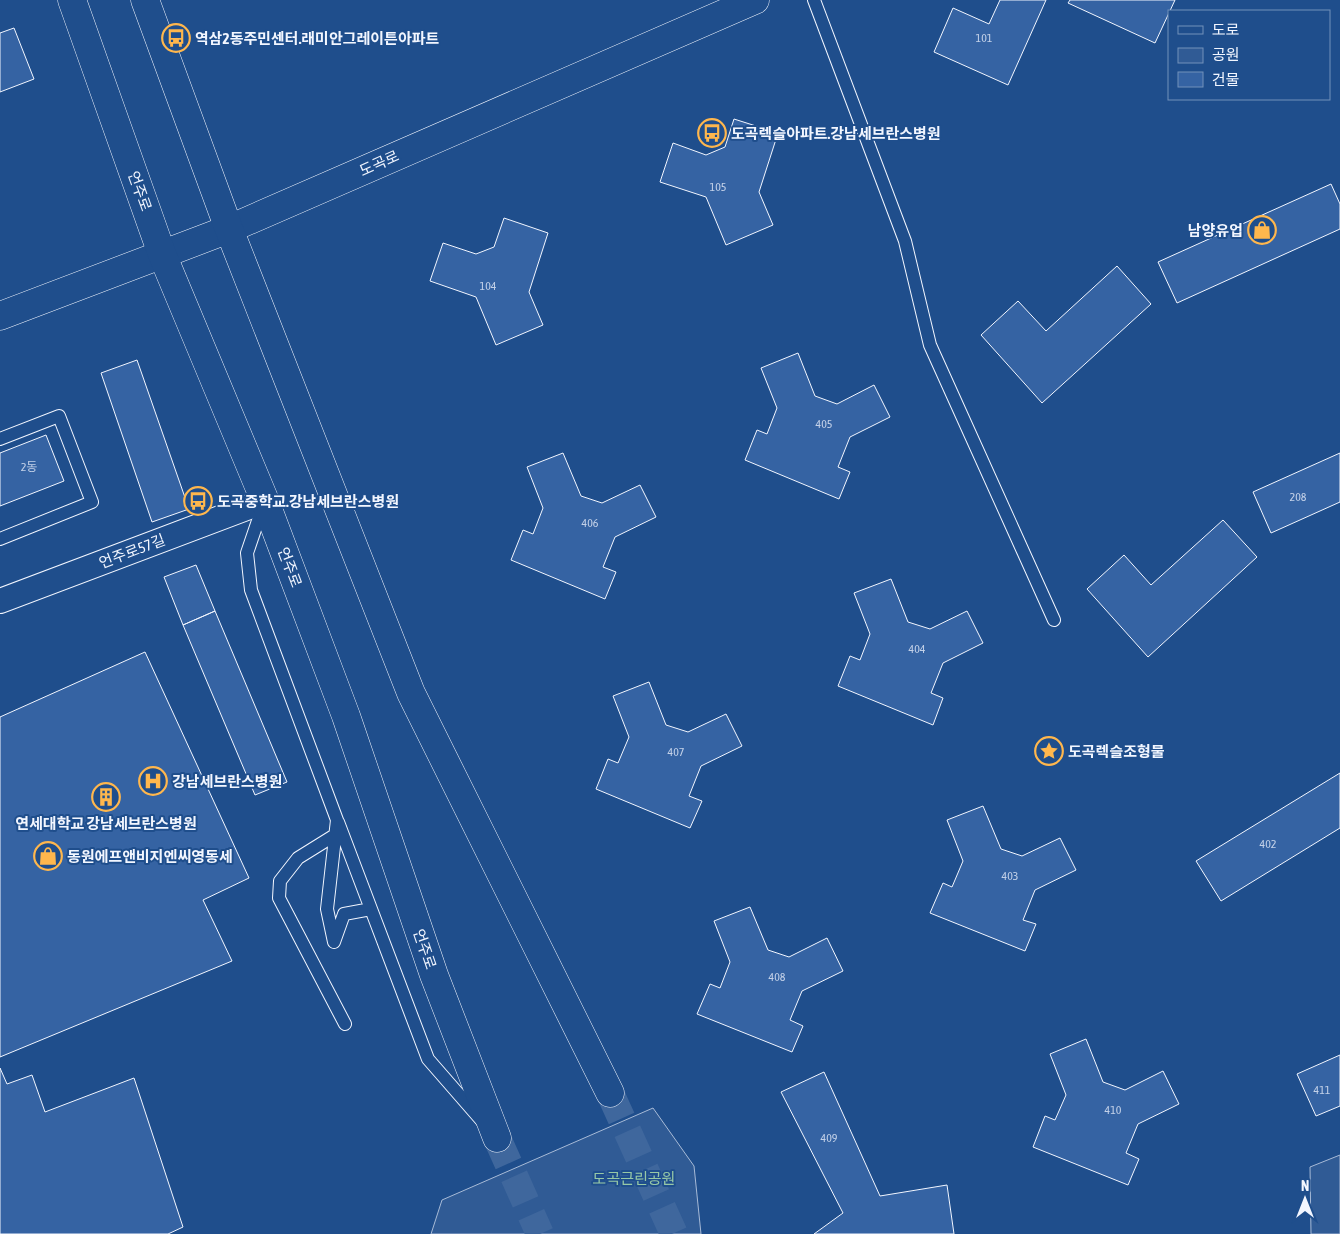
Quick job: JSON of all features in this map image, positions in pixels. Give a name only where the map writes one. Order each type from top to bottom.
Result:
[{"type":"main road","name":"언주로","points":[[72,0],[162,254],[265,501],[346,716],[434,975],[497,1138]]},
{"type":"main road","points":[[145,0],[229,229],[410,693],[610,1093]]},
{"type":"main road","name":"도곡로","points":[[0,316],[229,229],[755,0]]},
{"type":"street","name":"언주로57길","points":[[0,601],[265,501]]},
{"type":"lane","points":[[814,0],[905,241],[930,345],[1054,620]]},
{"type":"lane","points":[[0,439],[59,416],[92,502],[0,539]]},
{"type":"lane","points":[[265,501],[247,553],[251,590],[428,1059],[497,1138]]},
{"type":"lane","points":[[337,820],[327,910],[334,942],[344,914],[370,908]]},
{"type":"lane","points":[[335,836],[298,858],[280,881],[279,898],[345,1024]]},
{"type":"green space","name":"도곡근린공원","points":[[653,1108],[694,1166],[701,1234],[431,1234],[442,1200]]},
{"type":"green space","points":[[1340,1155],[1340,1234],[1311,1234],[1310,1167]]},
{"type":"building","points":[[1000,0],[1046,0],[1008,85],[934,52],[953,8],[989,24]]},
{"type":"building","points":[[1070,0],[1175,0],[1170,10],[1168,10],[1168,15],[1155,43],[1068,3]]},
{"type":"building","points":[[14,28],[34,79],[0,92],[0,33]]},
{"type":"building","points":[[734,119],[778,133],[759,192],[773,225],[726,245],[706,197],[660,182],[673,143],[706,155],[725,147]]},
{"type":"building","points":[[1331,184],[1340,204],[1340,229],[1177,303],[1158,262]]},
{"type":"building","points":[[504,218],[548,233],[529,292],[543,325],[496,345],[476,297],[430,281],[443,243],[476,254],[494,247]]},
{"type":"building","points":[[1117,266],[1151,304],[1042,403],[981,335],[1018,301],[1046,331]]},
{"type":"building","points":[[798,353],[815,396],[837,404],[874,385],[890,417],[850,437],[838,467],[850,472],[839,499],[745,460],[757,430],[767,434],[777,408],[761,368]]},
{"type":"building","points":[[137,360],[189,509],[152,522],[101,373]]},
{"type":"building","points":[[46,435],[64,481],[0,506],[0,453]]},
{"type":"building","points":[[563,453],[581,496],[602,503],[640,485],[656,517],[615,537],[603,567],[616,572],[605,599],[511,560],[523,530],[533,534],[543,508],[527,467]]},
{"type":"building","points":[[1340,453],[1340,502],[1271,533],[1253,492]]},
{"type":"building","points":[[1223,520],[1257,557],[1148,657],[1087,589],[1124,555],[1151,585]]},
{"type":"building","points":[[196,565],[215,611],[183,625],[164,577]]},
{"type":"building","points":[[891,579],[908,622],[930,629],[967,611],[983,643],[943,663],[931,693],[943,698],[933,725],[838,686],[850,656],[860,660],[870,634],[854,593]]},
{"type":"building","points":[[215,611],[287,782],[255,795],[183,625]]},
{"type":"building","name":"연세대학교 강남세브란스병원","points":[[145,652],[249,878],[203,900],[232,961],[0,1057],[0,717]]},
{"type":"building","points":[[649,682],[666,725],[688,732],[726,714],[742,746],[701,766],[689,796],[702,801],[690,828],[596,789],[608,759],[618,763],[629,737],[613,696]]},
{"type":"building","points":[[1340,773],[1340,828],[1221,901],[1196,861]]},
{"type":"building","points":[[983,806],[1001,849],[1022,856],[1060,838],[1076,870],[1035,890],[1023,920],[1036,924],[1025,951],[930,913],[943,883],[952,887],[963,861],[947,820]]},
{"type":"building","points":[[750,907],[768,950],[789,957],[827,938],[843,971],[802,991],[790,1020],[803,1026],[792,1052],[697,1014],[710,984],[720,988],[730,962],[714,921]]},
{"type":"building","points":[[1086,1039],[1103,1082],[1125,1090],[1163,1071],[1179,1104],[1138,1124],[1126,1153],[1139,1159],[1128,1185],[1033,1147],[1045,1116],[1055,1120],[1066,1095],[1050,1054]]},
{"type":"building","points":[[1340,1055],[1340,1106],[1316,1116],[1297,1074]]},
{"type":"building","points":[[0,1068],[7,1084],[32,1075],[45,1112],[134,1078],[183,1227],[168,1234],[0,1234]]},
{"type":"building","points":[[824,1072],[880,1196],[947,1185],[954,1234],[814,1234],[843,1213],[781,1092]]},
{"type":"tunnel","points":[[610,1093],[674,1234]]},
{"type":"tunnel","points":[[497,1138],[540,1234]]},
{"type":"place","name":"역삼2동주민센터.래미안그레이튼아파트","points":[[176,38]]},
{"type":"place","name":"도곡렉슬아파트.강남세브란스병원","points":[[712,133]]},
{"type":"place","name":"남양유업","points":[[1262,230]]},
{"type":"place","name":"도곡중학교.강남세브란스병원","points":[[198,501]]},
{"type":"place","name":"도곡렉슬조형물","points":[[1049,751]]},
{"type":"place","name":"강남세브란스병원","points":[[153,781]]},
{"type":"place","name":"연세대학교 강남세브란스병원","points":[[106,797]]},
{"type":"place","name":"동원에프앤비지엔씨영동세","points":[[48,856]]}]
